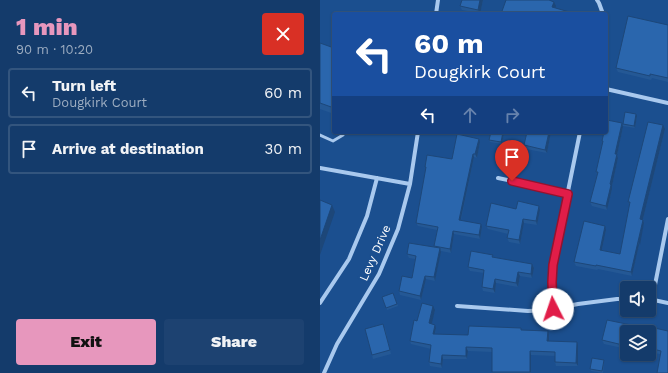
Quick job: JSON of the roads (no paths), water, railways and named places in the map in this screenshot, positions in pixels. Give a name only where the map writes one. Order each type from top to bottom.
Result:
[{"type":"street","points":[[436,12],[438,0]]},
{"type":"street","points":[[597,0],[602,12]]},
{"type":"street","points":[[608,89],[668,103]]},
{"type":"street","name":"Levy Drive","points":[[324,373],[337,344],[379,274],[398,229],[410,184],[418,134]]},
{"type":"street","points":[[553,309],[553,265],[580,134]]},
{"type":"street","points":[[320,168],[410,184]]},
{"type":"street","points":[[320,303],[349,259],[367,216],[377,178]]},
{"type":"street","points":[[498,178],[568,194]]},
{"type":"street","points":[[655,281],[668,219]]},
{"type":"street","points":[[457,306],[528,311],[553,309],[578,304],[620,299]]},
{"type":"street","points":[[656,300],[668,303]]},
{"type":"lane","points":[[320,135],[333,140],[344,134]]}]
